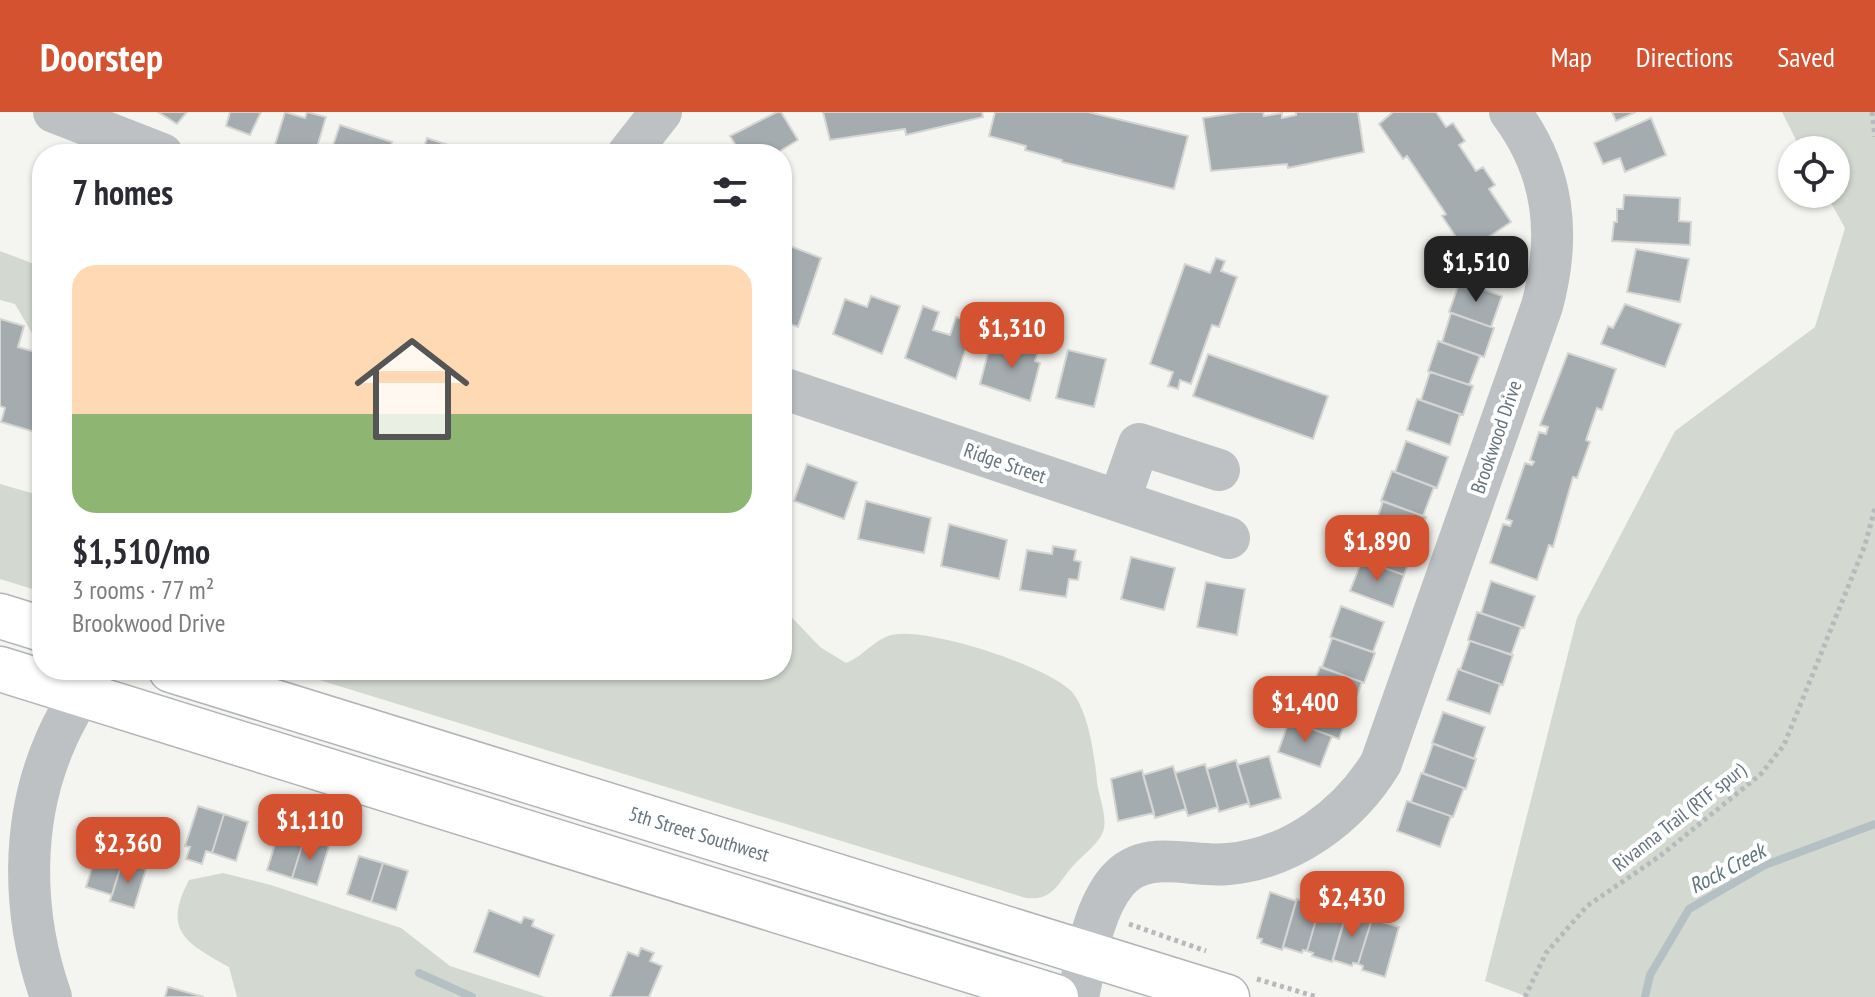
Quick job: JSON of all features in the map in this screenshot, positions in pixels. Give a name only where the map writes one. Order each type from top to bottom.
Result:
[{"type":"main road","points":[[0,616],[32,626]]},
{"type":"main road","points":[[0,669],[32,674]]},
{"type":"main road","name":"5th Street Southwest","points":[[203,680],[1088,954],[1237,986]]},
{"type":"main road","points":[[86,682],[1056,997]]},
{"type":"street","points":[[636,144],[661,112]]},
{"type":"street","name":"Brookwood Drive","points":[[1078,997],[1102,907],[1119,879],[1129,871],[1157,860],[1226,865],[1289,847],[1351,803],[1381,763],[1542,306],[1551,271],[1551,197],[1541,167],[1510,112]]},
{"type":"street","points":[[81,117],[140,144]]},
{"type":"street","name":"Ridge Street","points":[[792,391],[1229,538]]},
{"type":"street","points":[[1119,501],[1139,444],[1219,470]]},
{"type":"street","points":[[51,997],[39,965],[30,919],[28,872],[34,815],[47,764],[86,682]]},
{"type":"path","points":[[1872,112],[1875,137]]},
{"type":"path","name":"Rivanna Trail (RTF spur)","points":[[1525,997],[1546,953],[1587,906],[1660,856],[1761,774],[1784,745],[1865,545],[1875,508]]},
{"type":"path","points":[[1121,915],[1127,924],[1211,953]]},
{"type":"path","points":[[1237,986],[1317,997]]},
{"type":"shaded area","points":[[1782,112],[1875,112],[1875,997],[1528,997],[1485,981],[1577,618],[1675,431],[1815,327],[1845,228],[1834,208],[1850,208],[1850,136],[1794,136]]},
{"type":"shaded area","points":[[0,251],[32,263],[32,333],[15,304],[0,300]]},
{"type":"shaded area","points":[[0,484],[32,493],[32,589],[0,579]]},
{"type":"shaded area","points":[[792,618],[820,647],[846,663],[884,638],[898,634],[915,634],[988,651],[1057,680],[1076,698],[1086,720],[1104,817],[1098,840],[1053,890],[1042,897],[1026,898],[319,680],[792,680]]},
{"type":"shaded area","points":[[223,873],[271,885],[401,928],[450,966],[546,997],[237,997],[229,967],[190,942],[178,924],[181,897],[189,880]]},
{"type":"building","points":[[158,112],[187,112],[177,124]]},
{"type":"building","points":[[230,112],[261,112],[250,135],[226,126]]},
{"type":"building","points":[[285,112],[305,118],[307,112],[326,117],[318,144],[275,144]]},
{"type":"building","points":[[781,112],[798,140],[791,144],[735,144],[730,136]]},
{"type":"building","points":[[823,112],[982,112],[983,117],[906,135],[905,129],[830,140]]},
{"type":"building","points":[[995,112],[1088,112],[1188,136],[1174,189],[1062,162],[1025,150],[1026,146],[989,136]]},
{"type":"building","points":[[1263,112],[1264,116],[1282,113],[1282,118],[1296,115],[1296,112],[1358,112],[1364,152],[1288,168],[1287,164],[1211,171],[1203,118]]},
{"type":"building","points":[[1393,112],[1436,112],[1446,127],[1453,123],[1465,141],[1459,145],[1476,171],[1483,167],[1495,185],[1489,189],[1511,222],[1466,252],[1442,216],[1446,214],[1407,156],[1403,159],[1379,124]]},
{"type":"building","points":[[1612,112],[1636,112],[1616,121]]},
{"type":"building","points":[[1651,118],[1666,155],[1625,172],[1620,158],[1603,164],[1594,143]]},
{"type":"building","points":[[340,125],[392,142],[391,144],[333,144]]},
{"type":"building","points":[[427,138],[445,144],[425,144]]},
{"type":"building","points":[[1624,195],[1680,198],[1679,221],[1691,222],[1690,245],[1612,241],[1617,209],[1623,209]]},
{"type":"building","points":[[792,247],[821,258],[798,327],[792,325]]},
{"type":"building","points":[[1636,249],[1689,259],[1680,302],[1627,292]]},
{"type":"building","points":[[1216,258],[1225,261],[1221,271],[1237,277],[1219,327],[1212,325],[1191,384],[1180,380],[1178,389],[1168,386],[1173,372],[1150,364],[1185,264],[1210,273]]},
{"type":"building","points":[[1460,281],[1502,296],[1491,327],[1449,312]]},
{"type":"building","points":[[871,296],[900,306],[882,354],[833,334],[845,299],[867,307]]},
{"type":"building","points":[[1625,304],[1681,324],[1665,367],[1601,344],[1608,326],[1613,328]]},
{"type":"building","points":[[923,306],[939,312],[933,330],[950,335],[956,317],[974,323],[956,379],[905,358]]},
{"type":"building","points":[[1451,313],[1494,328],[1484,357],[1442,342]]},
{"type":"building","points":[[0,319],[24,326],[18,347],[32,351],[32,431],[1,422],[5,408],[0,406]]},
{"type":"building","points":[[1011,340],[1039,348],[1035,361],[1040,363],[1030,401],[980,384],[989,349],[1007,354]]},
{"type":"building","points":[[1438,341],[1480,356],[1469,385],[1428,371]]},
{"type":"building","points":[[1068,350],[1106,359],[1094,407],[1056,398]]},
{"type":"building","points":[[1568,353],[1616,369],[1602,410],[1597,408],[1586,440],[1590,442],[1577,478],[1573,477],[1553,547],[1549,545],[1537,580],[1490,563],[1503,524],[1510,526],[1512,521],[1506,519],[1525,463],[1532,465],[1534,462],[1530,460],[1539,432],[1546,434],[1548,427],[1540,425]]},
{"type":"building","points":[[1208,354],[1328,396],[1313,439],[1193,396]]},
{"type":"building","points":[[1430,372],[1473,386],[1463,415],[1421,400]]},
{"type":"building","points":[[1417,399],[1460,414],[1450,445],[1407,430]]},
{"type":"building","points":[[1406,441],[1448,457],[1437,488],[1395,472]]},
{"type":"building","points":[[807,464],[857,482],[844,519],[794,501]]},
{"type":"building","points":[[1392,471],[1434,487],[1423,516],[1381,501]]},
{"type":"building","points":[[866,501],[931,518],[924,553],[858,539]]},
{"type":"building","points":[[1383,501],[1426,517],[1415,546],[1373,531]]},
{"type":"building","points":[[949,524],[1007,540],[999,579],[941,566]]},
{"type":"building","points":[[1373,531],[1415,546],[1404,575],[1362,560]]},
{"type":"building","points":[[1053,546],[1076,550],[1074,560],[1081,562],[1078,580],[1069,579],[1066,597],[1020,590],[1027,550],[1052,554]]},
{"type":"building","points":[[1131,557],[1175,568],[1164,610],[1121,599]]},
{"type":"building","points":[[1362,560],[1404,575],[1393,607],[1350,591]]},
{"type":"building","points":[[1491,581],[1535,596],[1524,628],[1481,613]]},
{"type":"building","points":[[1206,582],[1245,589],[1237,635],[1197,627]]},
{"type":"building","points":[[1341,606],[1384,622],[1373,652],[1330,637]]},
{"type":"building","points":[[1477,612],[1521,627],[1511,655],[1468,640]]},
{"type":"building","points":[[1332,638],[1375,653],[1364,683],[1322,667]]},
{"type":"building","points":[[1470,641],[1513,655],[1503,685],[1460,670]]},
{"type":"building","points":[[1320,667],[1362,682],[1351,711],[1309,696]]},
{"type":"building","points":[[1458,669],[1500,684],[1490,714],[1447,700]]},
{"type":"building","points":[[1307,694],[1349,710],[1339,739],[1296,723]]},
{"type":"building","points":[[1443,712],[1485,727],[1474,759],[1432,743]]},
{"type":"building","points":[[1289,721],[1332,736],[1320,767],[1278,752]]},
{"type":"building","points":[[1433,744],[1476,759],[1466,789],[1423,773]]},
{"type":"building","points":[[1269,756],[1281,798],[1250,807],[1237,765]]},
{"type":"building","points":[[1236,760],[1249,803],[1219,812],[1207,769]]},
{"type":"building","points":[[1205,764],[1218,807],[1188,816],[1175,773]]},
{"type":"building","points":[[1173,766],[1186,809],[1155,818],[1143,775]]},
{"type":"building","points":[[1142,770],[1154,813],[1118,821],[1111,779]]},
{"type":"building","points":[[1421,773],[1464,788],[1453,817],[1411,802]]},
{"type":"building","points":[[1407,801],[1451,816],[1440,847],[1397,831]]},
{"type":"building","points":[[198,806],[224,814],[212,853],[206,851],[202,864],[186,859],[190,847],[185,846]]},
{"type":"building","points":[[224,814],[248,822],[236,861],[212,853]]},
{"type":"building","points":[[279,831],[304,839],[292,878],[267,870]]},
{"type":"building","points":[[304,839],[329,846],[317,885],[292,878]]},
{"type":"building","points":[[98,847],[124,856],[112,895],[86,887]]},
{"type":"building","points":[[359,856],[383,863],[371,902],[347,894]]},
{"type":"building","points":[[122,862],[146,869],[134,908],[110,901]]},
{"type":"building","points":[[383,863],[408,871],[396,910],[371,902]]},
{"type":"building","points":[[1270,892],[1296,901],[1282,950],[1261,943],[1262,939],[1257,938]]},
{"type":"building","points":[[1297,899],[1320,906],[1307,951],[1303,950],[1302,953],[1283,947]]},
{"type":"building","points":[[1320,906],[1346,913],[1332,962],[1312,956],[1313,953],[1307,951]]},
{"type":"building","points":[[489,910],[521,923],[524,917],[534,920],[532,926],[554,935],[539,977],[474,952]]},
{"type":"building","points":[[1347,912],[1372,919],[1358,964],[1353,963],[1352,966],[1333,960]]},
{"type":"building","points":[[1372,919],[1399,927],[1385,977],[1362,970],[1363,966],[1358,964]]},
{"type":"building","points":[[641,948],[654,953],[650,961],[662,966],[649,997],[610,997],[628,952],[638,956]]},
{"type":"building","points":[[168,987],[204,997],[165,997]]},
{"type":"waterway","name":"Rock Creek","points":[[1645,997],[1650,975],[1689,909],[1765,865],[1875,824]]},
{"type":"waterway","points":[[419,973],[472,997]]}]
